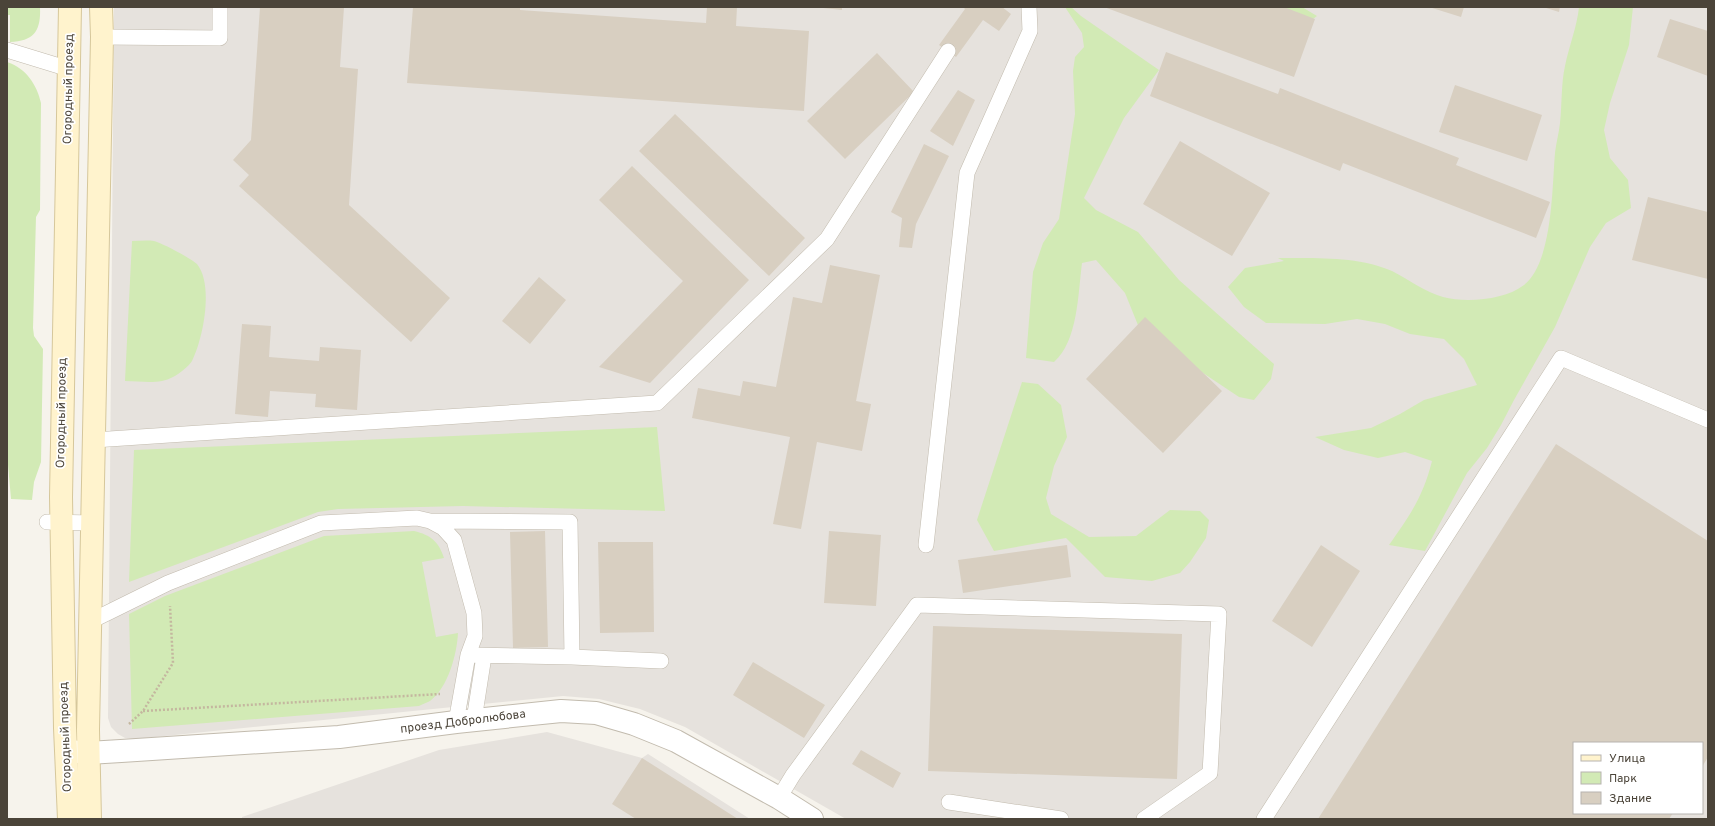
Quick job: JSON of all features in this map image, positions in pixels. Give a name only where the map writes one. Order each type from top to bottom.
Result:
[{"type":"main road","name":"Огородный проезд","points":[[69,819],[54,522],[70,7]]},
{"type":"main road","name":"Огородный проезд","points":[[90,819],[88,752],[102,38],[101,7]]},
{"type":"street","name":"проезд Добролюбова","points":[[66,751],[88,752],[339,737],[465,721],[561,711],[596,713],[634,724],[676,741],[779,798],[812,819]]},
{"type":"lane","points":[[102,38],[220,38],[220,7]]},
{"type":"lane","points":[[926,544],[967,173],[1030,31],[1029,7]]},
{"type":"lane","points":[[7,50],[69,69]]},
{"type":"lane","points":[[94,440],[657,403],[826,239],[948,51]]},
{"type":"lane","points":[[1264,819],[1561,358],[1708,420]]},
{"type":"lane","points":[[91,621],[168,583],[321,523],[417,518],[430,521],[570,522],[572,657]]},
{"type":"lane","points":[[430,521],[443,528],[454,540],[474,614],[475,636],[468,655],[460,693],[465,721]]},
{"type":"lane","points":[[54,522],[93,523]]},
{"type":"lane","points":[[779,798],[793,775],[917,605],[1219,614],[1210,773],[1144,819]]},
{"type":"lane","points":[[468,655],[572,657],[661,661]]},
{"type":"lane","points":[[465,721],[484,656]]},
{"type":"lane","points":[[949,802],[1061,819]]},
{"type":"path","points":[[127,726],[143,711],[173,663],[170,600]]},
{"type":"path","points":[[143,711],[460,693]]},
{"type":"shaded area","points":[[114,7],[1708,7],[1708,819],[846,819],[685,727],[640,709],[599,699],[563,696],[135,739],[125,738],[111,727],[108,718]]},
{"type":"shaded area","points":[[547,732],[642,758],[648,754],[750,819],[242,819],[242,817],[439,750]]},
{"type":"green space","points":[[7,7],[40,7],[38,28],[31,37],[10,42],[10,15],[7,15]]},
{"type":"green space","points":[[1065,7],[1071,7],[1081,16],[1159,70],[1124,118],[1084,198],[1096,210],[1138,232],[1179,280],[1274,364],[1271,379],[1254,400],[1239,397],[1142,335],[1125,293],[1096,260],[1082,263],[1076,316],[1068,342],[1062,353],[1054,362],[1026,358],[1033,272],[1043,243],[1059,219],[1075,114],[1073,71],[1075,57],[1084,47],[1082,33]]},
{"type":"green space","points":[[1249,7],[1302,7],[1317,16],[1306,24]]},
{"type":"green space","points":[[1579,7],[1633,7],[1629,45],[1610,103],[1604,130],[1610,158],[1628,180],[1631,208],[1606,223],[1590,247],[1555,327],[1501,425],[1487,448],[1467,473],[1425,551],[1389,545],[1415,505],[1432,461],[1405,452],[1378,458],[1344,450],[1315,437],[1371,428],[1424,400],[1477,385],[1464,359],[1444,339],[1410,334],[1385,324],[1357,319],[1325,324],[1266,323],[1244,307],[1228,287],[1245,268],[1284,261],[1278,258],[1351,260],[1379,266],[1392,271],[1430,292],[1452,299],[1474,300],[1496,297],[1507,294],[1524,285],[1534,274],[1541,259],[1546,242],[1552,204],[1555,153],[1560,123],[1562,87]]},
{"type":"green space","points":[[7,62],[20,68],[30,78],[37,90],[41,103],[40,210],[36,217],[33,328],[34,336],[43,349],[41,462],[34,482],[32,500],[11,499],[7,453]]},
{"type":"green space","points":[[132,241],[158,242],[189,259],[197,264],[202,273],[205,285],[206,298],[203,326],[200,340],[192,361],[178,374],[162,381],[125,381]]},
{"type":"green space","points":[[1022,382],[1038,384],[1061,405],[1067,437],[1054,466],[1046,498],[1051,514],[1089,537],[1136,536],[1170,510],[1200,511],[1209,520],[1206,538],[1190,562],[1180,573],[1152,581],[1105,577],[1066,538],[994,551],[977,520]]},
{"type":"green space","points":[[657,427],[665,511],[463,506],[338,509],[318,512],[129,582],[134,450]]},
{"type":"green space","points":[[414,531],[434,540],[440,548],[444,558],[422,562],[436,637],[458,633],[456,651],[447,679],[442,688],[430,701],[419,706],[132,729],[129,614],[165,596],[324,536]]},
{"type":"building","points":[[260,7],[344,7],[340,67],[358,69],[349,205],[450,298],[411,342],[239,186],[249,175],[233,160],[251,140]]},
{"type":"building","points":[[413,7],[520,7],[520,10],[706,23],[707,7],[737,7],[736,26],[809,31],[804,111],[407,83]]},
{"type":"building","points":[[814,7],[842,7],[842,10]]},
{"type":"building","points":[[963,7],[1002,7],[1011,14],[999,31],[983,20],[956,57],[939,45],[965,9]]},
{"type":"building","points":[[1104,7],[1284,7],[1315,19],[1294,77]]},
{"type":"building","points":[[1429,7],[1464,7],[1461,17]]},
{"type":"building","points":[[1543,7],[1560,7],[1559,12]]},
{"type":"building","points":[[1670,19],[1708,31],[1708,76],[1657,57]]},
{"type":"building","points":[[1166,52],[1278,94],[1280,88],[1459,158],[1456,165],[1550,202],[1536,238],[1343,163],[1340,171],[1150,96]]},
{"type":"building","points":[[877,53],[914,92],[845,159],[807,121]]},
{"type":"building","points":[[1455,85],[1542,115],[1527,161],[1439,132]]},
{"type":"building","points":[[958,90],[975,100],[953,146],[930,131]]},
{"type":"building","points":[[675,114],[805,238],[769,276],[639,151]]},
{"type":"building","points":[[1180,141],[1270,193],[1232,256],[1143,204]]},
{"type":"building","points":[[924,144],[949,156],[916,224],[912,248],[899,247],[902,218],[891,212]]},
{"type":"building","points":[[632,166],[749,280],[650,383],[599,367],[683,281],[599,200]]},
{"type":"building","points":[[1648,197],[1708,212],[1708,279],[1632,260]]},
{"type":"building","points":[[830,265],[880,275],[856,401],[871,404],[862,451],[817,442],[801,529],[773,524],[790,437],[692,418],[698,388],[740,396],[743,381],[776,387],[793,297],[822,303]]},
{"type":"building","points":[[539,277],[566,300],[530,344],[502,321]]},
{"type":"building","points":[[1145,317],[1222,391],[1163,453],[1086,379]]},
{"type":"building","points":[[242,324],[271,326],[269,357],[319,361],[320,347],[361,350],[357,410],[315,407],[316,394],[270,391],[268,417],[235,414]]},
{"type":"building","points":[[1556,444],[1708,541],[1708,757],[1703,765],[1703,742],[1573,742],[1573,814],[1672,814],[1669,819],[1318,819]]},
{"type":"building","points":[[545,531],[548,647],[513,648],[510,532]]},
{"type":"building","points":[[829,531],[881,535],[876,606],[824,603]]},
{"type":"building","points":[[598,542],[653,542],[654,632],[600,633]]},
{"type":"building","points":[[1067,545],[1071,577],[963,593],[958,560]]},
{"type":"building","points":[[1321,545],[1360,571],[1312,647],[1272,621]]},
{"type":"building","points":[[933,626],[1182,634],[1177,779],[928,771]]},
{"type":"building","points":[[753,662],[825,705],[804,738],[733,695]]},
{"type":"building","points":[[861,750],[901,773],[893,788],[852,764]]},
{"type":"building","points":[[642,758],[738,819],[636,819],[612,804]]}]
